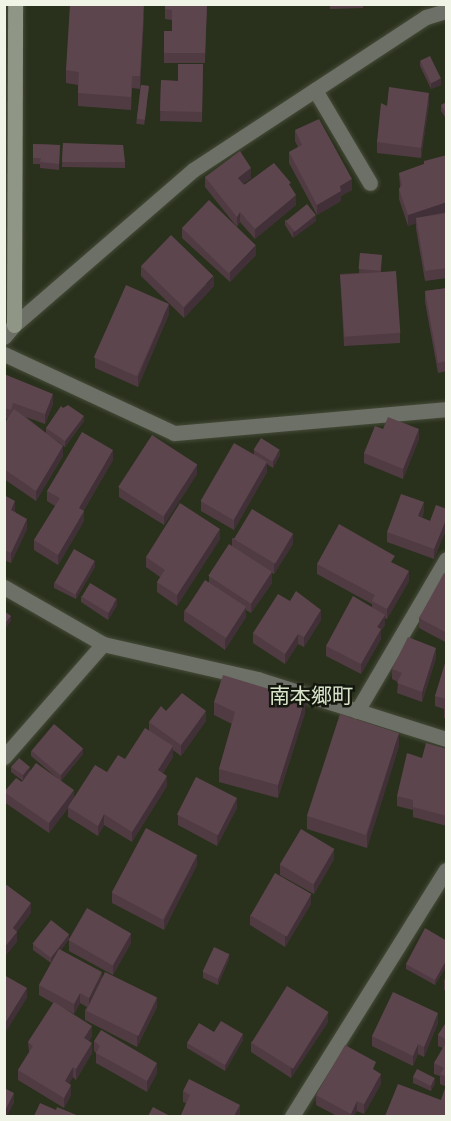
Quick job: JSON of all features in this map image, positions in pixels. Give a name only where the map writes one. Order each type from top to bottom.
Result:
[{"type":"street","points":[[9,331],[15,4]]},
{"type":"street","points":[[9,331],[193,170],[426,17],[447,11]]},
{"type":"street","points":[[315,90],[370,183]]},
{"type":"street","points":[[4,354],[174,433],[447,409]]},
{"type":"street","points":[[357,711],[447,559]]},
{"type":"street","points":[[4,587],[103,644],[257,679],[447,739]]},
{"type":"street","points":[[4,757],[103,644]]},
{"type":"street","points":[[298,1115],[447,870]]},
{"type":"building","points":[[70,4],[144,4],[140,76],[132,76],[131,97],[78,93],[79,72],[66,70]]},
{"type":"building","points":[[165,4],[207,4],[205,53],[164,53],[164,31],[172,31],[172,10],[165,9]]},
{"type":"building","points":[[430,56],[441,78],[431,83],[420,61]]},
{"type":"building","points":[[178,64],[203,64],[202,112],[160,111],[161,80],[178,81]]},
{"type":"building","points":[[141,85],[149,86],[145,120],[137,119]]},
{"type":"building","points":[[389,87],[429,93],[421,148],[377,142],[381,103],[387,106]]},
{"type":"building","points":[[447,102],[447,114],[441,105]]},
{"type":"building","points":[[319,119],[352,179],[340,186],[341,191],[317,205],[289,152],[302,145],[295,130]]},
{"type":"building","points":[[63,143],[123,145],[125,162],[62,162]]},
{"type":"building","points":[[33,144],[60,145],[59,164],[40,162],[41,158],[33,158]]},
{"type":"building","points":[[240,151],[251,168],[238,178],[244,185],[274,163],[291,183],[289,184],[296,195],[255,229],[240,212],[237,217],[205,177]]},
{"type":"building","points":[[447,155],[447,202],[408,215],[399,189],[402,185],[399,173],[424,164],[424,161]]},
{"type":"building","points":[[209,200],[256,245],[229,273],[182,228]]},
{"type":"building","points":[[307,204],[316,215],[295,232],[286,221]]},
{"type":"building","points":[[447,213],[447,268],[425,271],[416,218]]},
{"type":"building","points":[[171,235],[213,276],[184,307],[141,266]]},
{"type":"building","points":[[360,253],[382,255],[381,271],[359,269]]},
{"type":"building","points":[[396,271],[400,333],[344,337],[340,275]]},
{"type":"building","points":[[126,285],[169,304],[137,376],[94,357]]},
{"type":"building","points":[[447,288],[447,361],[438,363],[425,291]]},
{"type":"building","points":[[4,374],[53,394],[45,414],[13,403],[11,410],[4,408]]},
{"type":"building","points":[[68,405],[84,416],[65,441],[46,428],[61,406],[63,408]]},
{"type":"building","points":[[14,409],[63,446],[36,491],[4,469],[4,424]]},
{"type":"building","points":[[388,417],[419,429],[403,469],[364,453],[375,426],[383,429]]},
{"type":"building","points":[[82,432],[113,450],[79,508],[84,511],[58,555],[34,540],[60,498],[47,491]]},
{"type":"building","points":[[152,435],[197,464],[164,516],[118,487]]},
{"type":"building","points":[[261,438],[280,450],[272,462],[254,450]]},
{"type":"building","points":[[234,443],[267,462],[233,520],[200,501]]},
{"type":"building","points":[[401,494],[424,502],[418,516],[430,521],[436,505],[447,509],[447,517],[434,549],[387,532]]},
{"type":"building","points":[[4,495],[15,501],[11,510],[27,519],[11,553],[4,550]]},
{"type":"building","points":[[180,503],[220,529],[177,595],[157,582],[165,570],[146,557]]},
{"type":"building","points":[[252,509],[293,534],[275,564],[234,539]]},
{"type":"building","points":[[339,524],[395,556],[391,562],[409,571],[387,609],[372,601],[375,595],[317,564]]},
{"type":"building","points":[[229,544],[272,572],[251,604],[208,576]]},
{"type":"building","points":[[74,549],[95,561],[75,595],[54,583]]},
{"type":"building","points":[[444,573],[447,575],[447,633],[419,618]]},
{"type":"building","points":[[205,580],[246,607],[226,638],[185,611]]},
{"type":"building","points":[[90,583],[117,599],[108,613],[82,597]]},
{"type":"building","points":[[296,591],[321,610],[304,637],[298,634],[285,654],[253,633],[278,594],[290,601]]},
{"type":"building","points":[[353,596],[385,615],[377,627],[381,629],[361,664],[326,646]]},
{"type":"building","points":[[4,611],[11,616],[4,625]]},
{"type":"building","points":[[408,637],[436,648],[422,692],[397,683],[402,673],[392,669]]},
{"type":"building","points":[[445,663],[447,663],[447,699],[435,696]]},
{"type":"building","points":[[223,675],[305,700],[278,785],[219,769],[235,712],[214,702]]},
{"type":"building","points":[[182,693],[206,711],[181,745],[149,722],[161,706],[166,711]]},
{"type":"building","points":[[340,714],[399,733],[366,835],[307,816]]},
{"type":"building","points":[[54,724],[83,748],[61,775],[32,751]]},
{"type":"building","points":[[145,728],[173,746],[158,770],[167,776],[132,832],[104,814],[98,826],[68,807],[95,765],[107,772],[118,755],[125,759]]},
{"type":"building","points":[[426,743],[447,749],[447,816],[413,807],[413,800],[397,796],[407,753],[422,758]]},
{"type":"building","points":[[19,758],[30,767],[23,775],[11,767]]},
{"type":"building","points":[[36,763],[74,790],[49,823],[4,792],[16,778],[22,782]]},
{"type":"building","points":[[196,777],[237,798],[218,835],[177,814]]},
{"type":"building","points":[[146,828],[197,855],[163,920],[112,892]]},
{"type":"building","points":[[301,829],[334,849],[313,884],[280,864]]},
{"type":"building","points":[[275,873],[311,894],[287,936],[250,915]]},
{"type":"building","points":[[4,883],[31,903],[13,928],[17,932],[4,948]]},
{"type":"building","points":[[87,908],[131,934],[113,966],[68,940]]},
{"type":"building","points":[[51,920],[69,934],[51,958],[33,944]]},
{"type":"building","points":[[425,928],[447,941],[447,959],[435,980],[406,964]]},
{"type":"building","points":[[214,947],[229,954],[218,979],[203,971]]},
{"type":"building","points":[[59,949],[102,972],[89,998],[80,993],[74,1004],[39,985]]},
{"type":"building","points":[[105,972],[157,997],[138,1036],[86,1011]]},
{"type":"building","points":[[4,975],[27,988],[4,1025]]},
{"type":"building","points":[[287,986],[329,1012],[293,1069],[251,1043]]},
{"type":"building","points":[[393,992],[438,1013],[424,1047],[418,1044],[413,1056],[372,1036]]},
{"type":"building","points":[[54,1002],[92,1026],[84,1038],[92,1043],[76,1069],[73,1067],[65,1081],[71,1085],[64,1098],[18,1070],[33,1046],[28,1042]]},
{"type":"building","points":[[221,1021],[243,1034],[225,1065],[187,1043],[199,1023],[214,1032]]},
{"type":"building","points":[[447,1021],[447,1040],[438,1035]]},
{"type":"building","points":[[101,1030],[157,1063],[147,1081],[96,1053],[100,1046],[94,1041]]},
{"type":"building","points":[[447,1041],[447,1077],[440,1074],[444,1068],[434,1063]]},
{"type":"building","points":[[345,1045],[376,1062],[373,1069],[381,1074],[364,1104],[357,1101],[351,1114],[316,1095]]},
{"type":"building","points":[[417,1069],[435,1078],[431,1086],[413,1077]]},
{"type":"building","points":[[189,1079],[240,1105],[234,1116],[181,1115],[190,1095],[183,1091]]},
{"type":"building","points":[[398,1084],[441,1100],[445,1088],[447,1089],[447,1116],[385,1116]]},
{"type":"building","points":[[4,1088],[14,1093],[4,1113]]},
{"type":"building","points":[[40,1103],[56,1110],[57,1107],[79,1116],[34,1116]]},
{"type":"building","points":[[153,1107],[170,1116],[148,1116]]},
{"type":"district","name":"南本郷町","points":[[311,696]]}]
